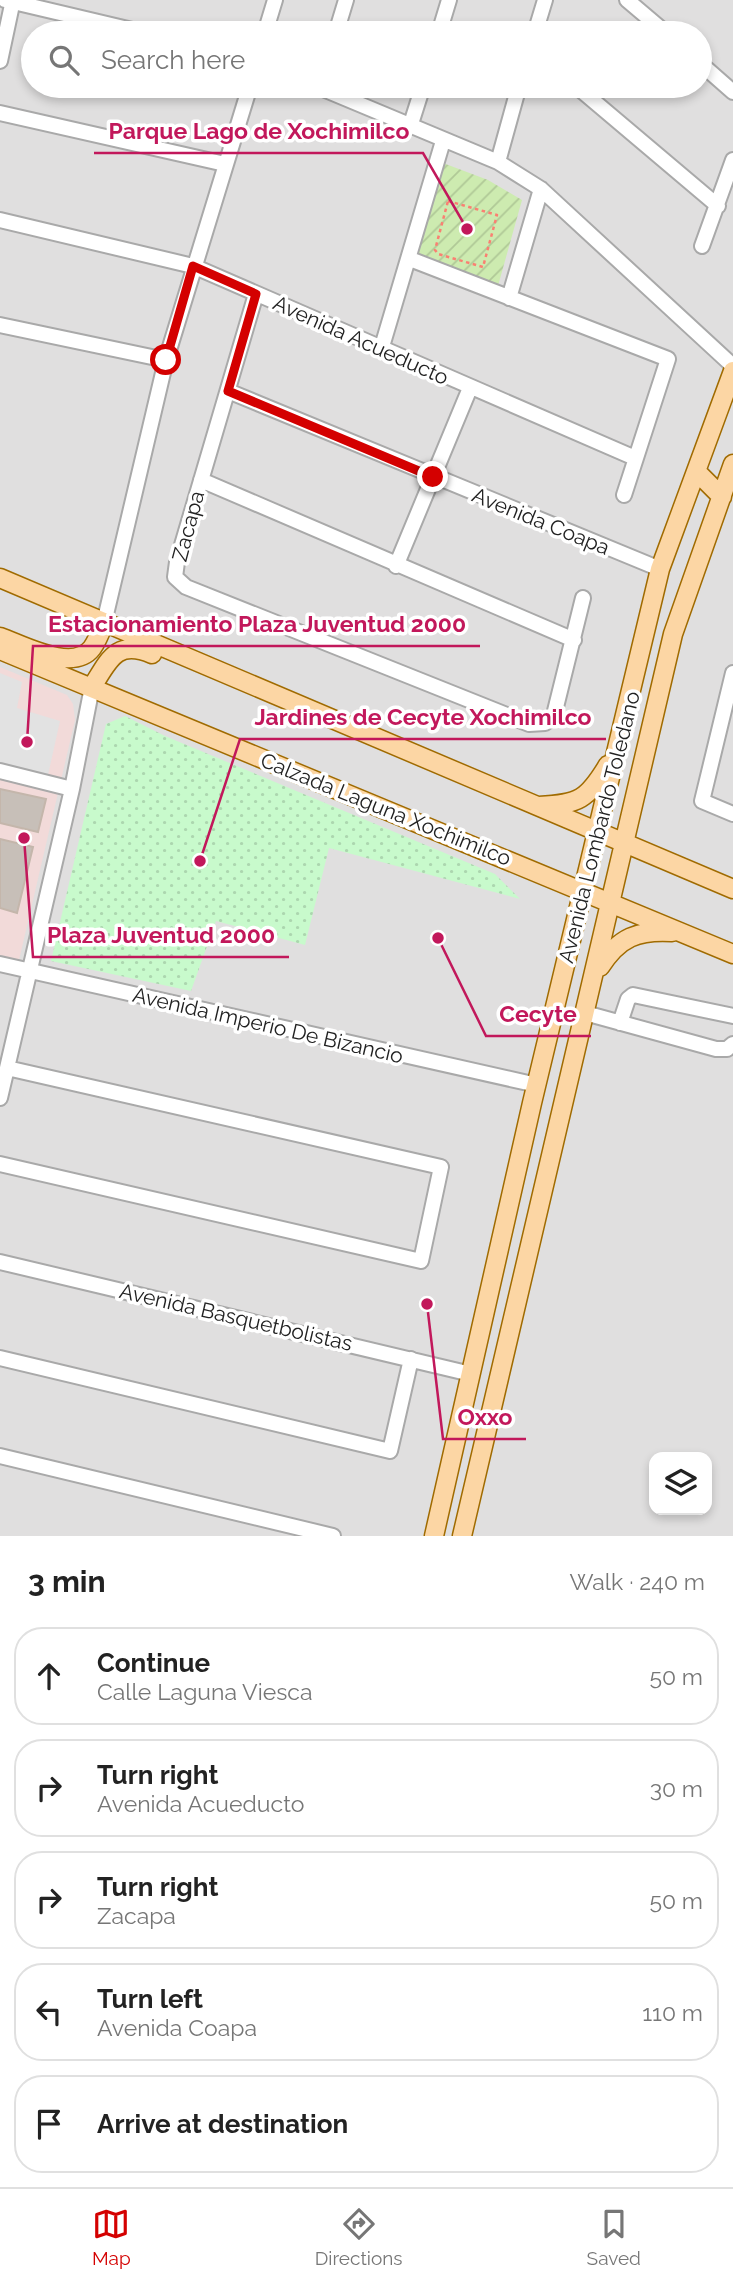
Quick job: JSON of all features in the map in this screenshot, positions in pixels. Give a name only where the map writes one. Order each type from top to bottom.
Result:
[{"type":"main road","name":"Avenida Lombardo Toledano","points":[[434,1536],[537,1085],[660,569],[733,371]]},
{"type":"main road","name":"Avenida Lombardo Toledano","points":[[462,1536],[673,634],[727,499],[733,464]]},
{"type":"main road","points":[[697,472],[727,499]]},
{"type":"main road","points":[[0,579],[733,889]]},
{"type":"main road","points":[[0,637],[62,658],[76,657],[92,648],[104,623]]},
{"type":"main road","points":[[92,687],[111,657],[120,650],[136,647],[274,705],[312,712]]},
{"type":"main road","name":"Calzada Laguna Xochimilco","points":[[0,650],[733,954]]},
{"type":"main road","points":[[535,807],[570,805],[584,798],[595,787],[618,747]]},
{"type":"main road","points":[[594,975],[621,940],[637,933],[682,932]]},
{"type":"main road","points":[[470,1378],[464,1445],[470,1455],[480,1460]]},
{"type":"main road","points":[[440,1513],[451,1521],[454,1536]]},
{"type":"street","points":[[269,21],[275,0]]},
{"type":"street","points":[[340,21],[346,0]]},
{"type":"street","points":[[443,21],[449,0]]},
{"type":"street","points":[[539,21],[545,0]]},
{"type":"street","points":[[627,0],[652,21]]},
{"type":"street","points":[[0,61],[10,1],[94,21]]},
{"type":"street","points":[[712,74],[733,92]]},
{"type":"street","points":[[104,623],[166,360],[246,98]]},
{"type":"street","points":[[346,98],[498,162],[541,189],[733,366]]},
{"type":"street","points":[[410,127],[418,98]]},
{"type":"street","points":[[498,162],[517,98]]},
{"type":"street","points":[[590,98],[718,206]]},
{"type":"street","points":[[0,113],[225,164]]},
{"type":"street","points":[[381,350],[443,141]]},
{"type":"street","points":[[702,246],[733,160]]},
{"type":"street","points":[[509,298],[541,189]]},
{"type":"street","name":"Avenida Acueducto","points":[[0,220],[193,266],[381,350],[635,458]]},
{"type":"street","points":[[410,259],[668,359],[624,495]]},
{"type":"street","name":"Zacapa","points":[[256,294],[175,577],[186,587],[529,724],[545,723],[554,715],[574,640]]},
{"type":"street","points":[[0,325],[166,360]]},
{"type":"street","points":[[396,566],[470,388]]},
{"type":"street","name":"Avenida Coapa","points":[[228,391],[660,569]]},
{"type":"street","points":[[201,480],[396,566],[574,640],[583,598]]},
{"type":"street","points":[[733,673],[730,704],[702,801],[733,814]]},
{"type":"street","points":[[0,1098],[72,789],[92,687]]},
{"type":"street","points":[[0,771],[72,789]]},
{"type":"street","name":"Avenida Imperio De Bizancio","points":[[0,964],[537,1085]]},
{"type":"street","points":[[620,1023],[628,999],[633,995],[733,1016]]},
{"type":"street","points":[[585,1013],[716,1049],[727,1049],[733,1044]]},
{"type":"street","points":[[0,1164],[421,1261],[441,1167],[7,1069]]},
{"type":"street","name":"Avenida Basquetbolistas","points":[[0,1262],[411,1359],[470,1378]]},
{"type":"street","points":[[0,1358],[390,1451],[411,1359]]},
{"type":"street","points":[[0,1456],[333,1536]]},
{"type":"path","points":[[448,201],[497,215],[483,267],[438,254],[435,250],[448,201]]},
{"type":"shaded area","points":[[0,0],[733,0],[733,1536],[0,1536]]},
{"type":"shaded area","points":[[0,667],[67,695],[73,704],[75,720],[19,960],[0,956]]},
{"type":"shaded area","points":[[0,673],[22,682],[17,708],[60,721],[48,775],[0,763]]},
{"type":"green space","points":[[443,163],[488,180],[522,200],[496,293],[410,259]]},
{"type":"green space","points":[[125,716],[165,736],[495,874],[520,899],[329,848],[305,945],[216,921],[191,991],[51,961],[106,724]]},
{"type":"building","points":[[0,789],[46,799],[38,832],[0,823]]},
{"type":"building","points":[[0,839],[33,847],[17,913],[0,908]]},
{"type":"place","name":"Parque Lago de Xochimilco","points":[[467,229]]},
{"type":"place","name":"Estacionamiento Plaza Juventud 2000","points":[[27,742]]},
{"type":"place","name":"Plaza Juventud 2000","points":[[24,838]]},
{"type":"place","name":"Jardines de Cecyte Xochimilco","points":[[200,861]]},
{"type":"place","name":"Cecyte","points":[[438,938]]},
{"type":"place","name":"Oxxo","points":[[427,1304]]},
{"type":"route","points":[[166,360],[193,266],[256,294],[228,391],[433,477]]}]
